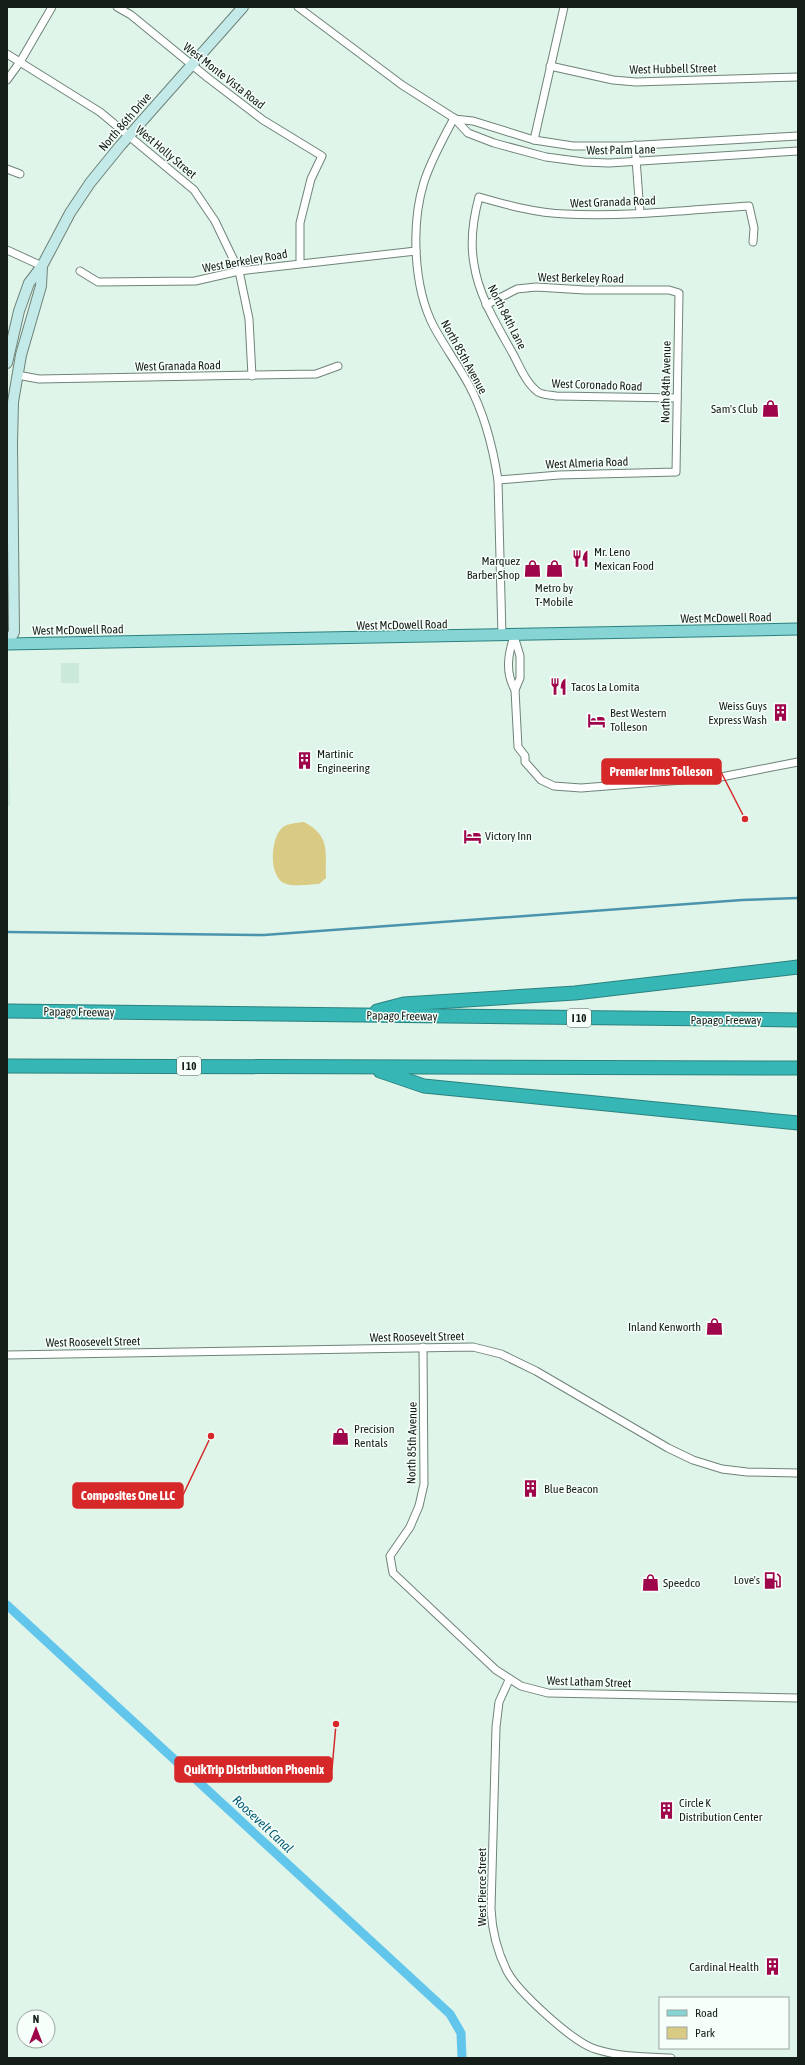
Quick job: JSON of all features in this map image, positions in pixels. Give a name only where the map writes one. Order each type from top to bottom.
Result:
[{"type":"highway","points":[[360,1016],[404,1004],[575,993],[798,967]]},
{"type":"highway","name":"Papago Freeway","points":[[7,1011],[798,1020]]},
{"type":"highway","name":"I 10","points":[[7,1066],[798,1068]]},
{"type":"highway","points":[[371,1067],[424,1086],[798,1123]]},
{"type":"main road","name":"West McDowell Road","points":[[7,643],[514,636],[798,630]]},
{"type":"street","points":[[7,80],[20,62],[52,7]]},
{"type":"street","name":"West Monte Vista Road","points":[[117,7],[131,15],[263,120],[322,156],[311,179],[300,223],[300,263]]},
{"type":"street","name":"North 86th Drive","points":[[7,360],[19,311],[30,283],[42,266],[70,214],[90,183],[129,136],[243,7]]},
{"type":"street","name":"West Palm Lane","points":[[298,7],[402,85],[454,118],[468,133],[494,143],[546,157],[584,162],[636,161],[798,151]]},
{"type":"street","points":[[534,140],[564,7]]},
{"type":"street","name":"West Holly Street","points":[[7,54],[100,112],[194,190],[215,221],[239,271],[249,319],[252,376]]},
{"type":"street","name":"West Hubbell Street","points":[[550,66],[613,80],[636,82],[798,77]]},
{"type":"street","name":"West Palm Lane","points":[[454,118],[534,140],[573,146],[635,145],[798,136]]},
{"type":"street","name":"North 85th Avenue","points":[[454,118],[424,181],[418,212],[416,251],[421,286],[434,326],[477,402],[495,457],[498,480],[502,636]]},
{"type":"street","points":[[635,145],[640,213]]},
{"type":"street","points":[[7,169],[20,174]]},
{"type":"street","name":"West Granada Road","points":[[479,197],[524,209],[565,214],[640,213],[749,206],[754,228],[753,242]]},
{"type":"street","name":"North 84th Lane","points":[[479,197],[474,217],[474,263],[477,280],[486,305],[529,382],[539,393]]},
{"type":"street","points":[[7,250],[42,266]]},
{"type":"street","name":"West Berkeley Road","points":[[80,271],[98,282],[195,281],[239,271],[416,251]]},
{"type":"street","name":"North 86th Drive","points":[[7,643],[14,632],[10,413],[27,329],[41,286],[42,266]]},
{"type":"street","name":"West Berkeley Road","points":[[486,305],[517,289],[536,287],[585,290],[669,290],[679,293]]},
{"type":"street","name":"North 84th Avenue","points":[[676,472],[679,293]]},
{"type":"street","name":"West Granada Road","points":[[17,375],[39,379],[252,376],[316,374],[338,366]]},
{"type":"street","name":"West Coronado Road","points":[[539,393],[556,396],[677,398]]},
{"type":"street","name":"West Almeria Road","points":[[498,480],[559,474],[676,472]]},
{"type":"street","points":[[514,636],[520,656],[520,678],[515,690]]},
{"type":"street","points":[[514,636],[509,652],[509,679],[515,690],[518,747],[524,756],[525,762],[541,780],[554,786],[581,788],[722,777],[798,762]]},
{"type":"street","name":"North 85th Avenue","points":[[390,1556],[410,1527],[419,1506],[424,1484],[423,1347]]},
{"type":"street","name":"West Roosevelt Street","points":[[7,1355],[473,1347],[501,1354],[536,1371],[656,1441],[693,1460],[722,1469],[747,1472],[798,1473]]},
{"type":"street","name":"West Latham Street","points":[[390,1556],[393,1573],[454,1631],[509,1680],[520,1686],[548,1693],[798,1698]]},
{"type":"street","name":"West Pierce Street","points":[[509,1680],[499,1702],[496,1728],[491,1909],[492,1930],[499,1954],[508,1973],[521,1990],[559,2026],[594,2049],[618,2055],[671,2058]]},
{"type":"shaded area","points":[[7,658],[10,806],[8,806],[7,874]]},
{"type":"shaded area","points":[[61,663],[79,663],[79,683],[61,683]]},
{"type":"green space","points":[[304,822],[313,827],[323,839],[326,853],[326,878],[319,884],[285,884],[278,877],[273,864],[273,848],[275,841],[283,827]]},
{"type":"waterway","points":[[7,932],[264,935],[742,900],[798,898]]},
{"type":"waterway","name":"Roosevelt Canal","points":[[7,1605],[450,2014],[461,2033],[462,2058]]},
{"type":"place","name":"Sam's Club","points":[[771,409]]},
{"type":"place","name":"Mr. Leno Mexican Food","points":[[581,559]]},
{"type":"place","name":"Marquez Barber Shop","points":[[533,568]]},
{"type":"place","name":"Metro by T-Mobile","points":[[554,569]]},
{"type":"place","name":"Tacos La Lomita","points":[[558,687]]},
{"type":"place","name":"Weiss Guys Express Wash","points":[[780,713]]},
{"type":"place","name":"Best Western Tolleson","points":[[597,720]]},
{"type":"place","name":"Martinic Engineering","points":[[304,761]]},
{"type":"place","name":"Premier Inns Tolleson","points":[[745,819]]},
{"type":"place","name":"Victory Inn","points":[[472,836]]},
{"type":"place","name":"Inland Kenworth","points":[[714,1327]]},
{"type":"place","name":"Composites One LLC","points":[[211,1436]]},
{"type":"place","name":"Precision Rentals","points":[[341,1436]]},
{"type":"place","name":"Blue Beacon","points":[[531,1489]]},
{"type":"place","name":"Love's","points":[[773,1580]]},
{"type":"place","name":"Speedco","points":[[650,1583]]},
{"type":"place","name":"QuikTrip Distribution Phoenix","points":[[336,1724]]},
{"type":"place","name":"Circle K Distribution Center","points":[[666,1810]]},
{"type":"place","name":"Cardinal Health","points":[[772,1967]]}]
